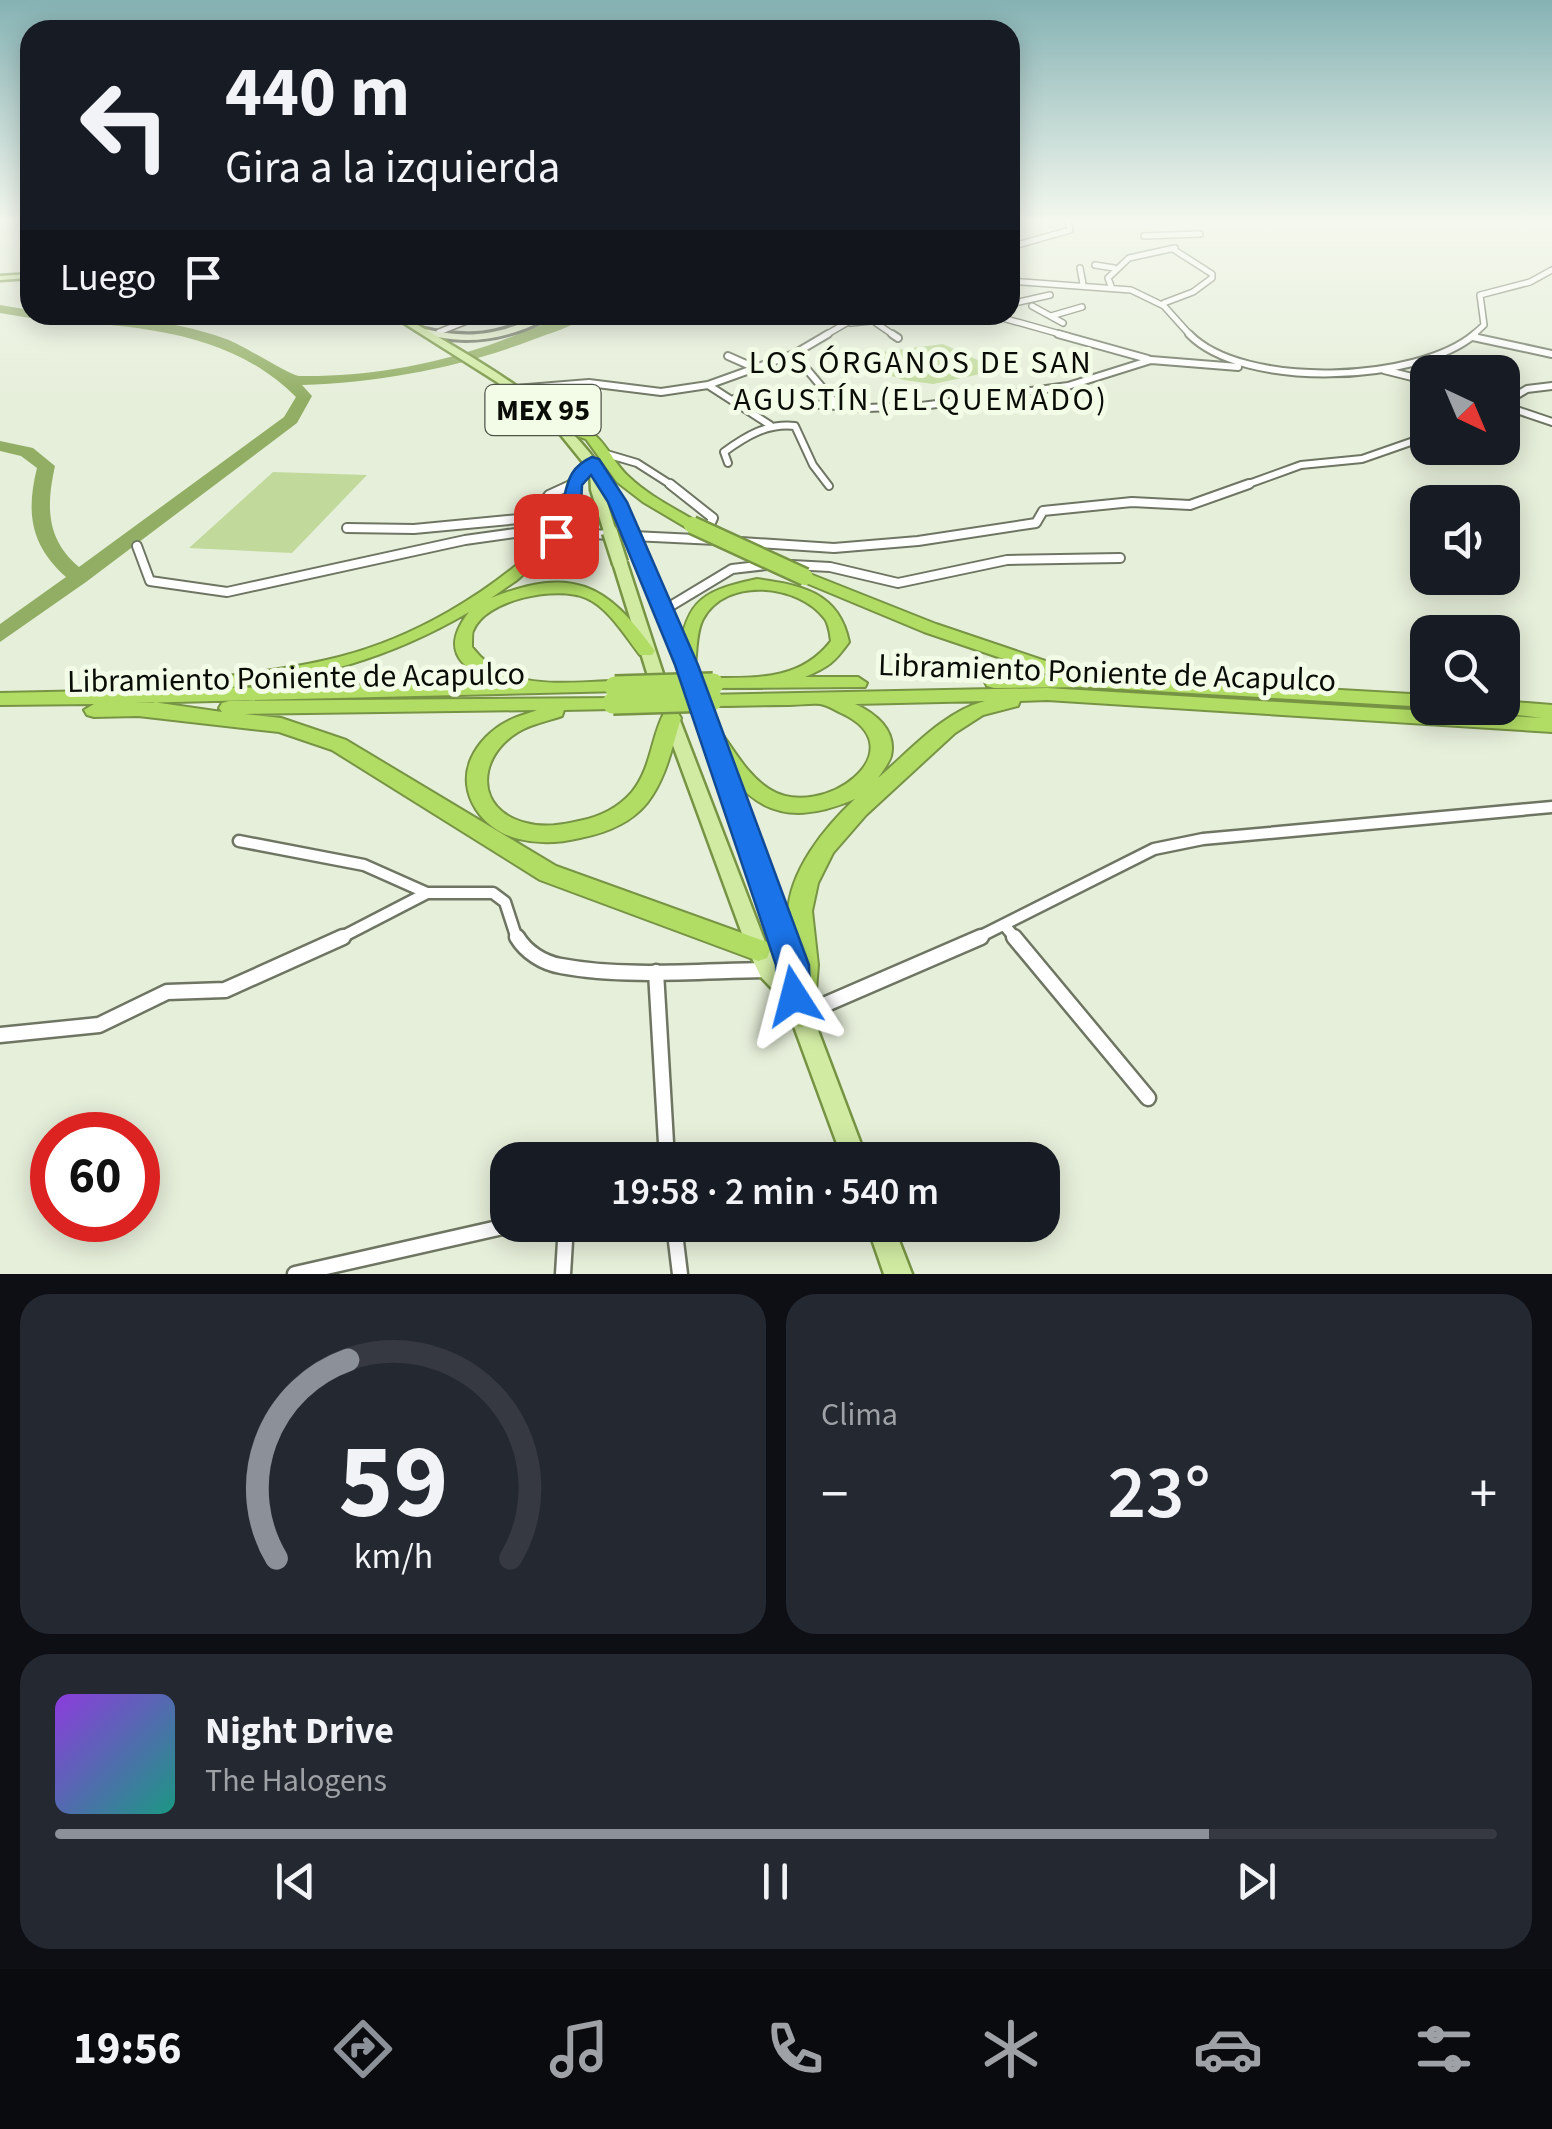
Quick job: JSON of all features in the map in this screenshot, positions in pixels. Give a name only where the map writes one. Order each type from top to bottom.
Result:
[{"type":"highway","points":[[565,430],[584,432],[597,461],[697,532],[930,628],[1087,681]]},
{"type":"highway","points":[[102,698],[290,674],[366,655],[478,602],[549,544],[568,515],[573,484],[597,461]]},
{"type":"highway","points":[[686,665],[697,614],[710,600],[728,592],[751,586],[780,586],[828,608],[836,618],[841,636],[835,650],[802,675],[764,684]]},
{"type":"highway","points":[[548,689],[508,682],[470,659],[464,644],[466,628],[478,613],[518,592],[566,587],[604,601],[646,651]]},
{"type":"highway","name":"Libramiento Poniente de Acapulco","points":[[712,692],[764,684],[1087,681],[1410,700]]},
{"type":"highway","name":"Libramiento Poniente de Acapulco","points":[[0,711],[102,698],[548,689],[614,695],[1047,694],[1552,725]]},
{"type":"highway","points":[[797,1005],[806,965],[800,911],[811,872],[832,836],[956,721],[986,707],[1047,694]]},
{"type":"highway","name":"Libramiento Poniente de Acapulco","points":[[0,699],[37,705],[141,710],[588,704],[614,695]]},
{"type":"highway","points":[[712,735],[749,784],[766,798],[799,808],[830,804],[856,788],[875,768],[883,754],[884,740],[877,724],[864,713],[816,696]]},
{"type":"highway","points":[[588,704],[519,722],[482,753],[474,772],[475,792],[482,806],[498,821],[524,832],[556,835],[586,830],[618,816],[632,806],[650,782],[670,718]]},
{"type":"highway","points":[[1520,709],[1552,712]]},
{"type":"highway","points":[[141,710],[280,726],[339,745],[548,873],[764,960]]},
{"type":"main road","name":"MEX 95","points":[[411,325],[515,389],[565,430]]},
{"type":"main road","points":[[418,329],[490,333],[520,325]]},
{"type":"main road","points":[[458,354],[481,340],[524,325]]},
{"type":"main road","points":[[418,329],[457,339],[481,340]]},
{"type":"main road","name":"MEX 95","points":[[597,461],[664,610],[712,735],[792,965],[797,1005],[848,1142]]},
{"type":"main road","name":"MEX 95","points":[[597,461],[597,490],[670,718],[764,960],[797,1005]]},
{"type":"main road","points":[[886,1242],[898,1274]]},
{"type":"street","points":[[1082,279],[1083,284]]},
{"type":"street","points":[[1109,279],[1111,286]]},
{"type":"street","points":[[1164,303],[1210,279]]},
{"type":"street","points":[[1020,324],[1151,360],[1271,370],[1382,369],[1436,358],[1474,337],[1486,318],[1480,295],[1535,279]]},
{"type":"street","points":[[1020,282],[1111,286],[1164,303],[1184,331],[1208,351],[1271,370]]},
{"type":"street","points":[[1020,302],[1050,295]]},
{"type":"street","points":[[1032,306],[1063,324],[1038,330]]},
{"type":"street","points":[[1050,316],[1082,307]]},
{"type":"street","points":[[439,332],[457,325]]},
{"type":"street","points":[[515,389],[589,383],[661,392],[708,385],[794,354],[847,325]]},
{"type":"street","points":[[880,325],[898,338]]},
{"type":"street","points":[[1474,337],[1552,354]]},
{"type":"street","points":[[794,354],[836,404]]},
{"type":"street","points":[[728,356],[755,368]]},
{"type":"street","points":[[734,399],[886,408],[976,400],[1068,386],[1151,360]]},
{"type":"street","points":[[1382,369],[1410,376]]},
{"type":"street","points":[[708,385],[770,425]]},
{"type":"street","points":[[1520,392],[1527,388],[1552,386]]},
{"type":"street","points":[[1520,410],[1552,422]]},
{"type":"street","points":[[728,463],[724,452],[770,425],[794,426],[813,465],[829,486]]},
{"type":"street","points":[[137,546],[150,582],[227,592],[464,540],[530,531],[697,532],[834,548],[918,541],[1036,523],[1043,511],[1066,508],[1132,502],[1190,505],[1301,465],[1362,459],[1410,442]]},
{"type":"street","points":[[597,461],[656,469],[676,492],[713,518],[697,532]]},
{"type":"street","points":[[347,528],[414,529],[519,519],[536,512],[548,495],[573,484]]},
{"type":"street","points":[[664,610],[690,598],[701,584],[723,570],[754,564],[830,566],[898,583],[1007,560],[1120,558]]},
{"type":"street","points":[[797,1005],[1004,926],[1154,849],[1203,839],[1552,807]]},
{"type":"street","points":[[238,841],[364,866],[427,893],[493,893],[505,902],[518,941],[546,962],[560,966],[656,972],[764,960]]},
{"type":"street","points":[[0,1034],[98,1025],[167,992],[225,990],[427,893]]},
{"type":"street","points":[[1004,926],[1148,1098]]},
{"type":"street","points":[[656,972],[665,1142]]},
{"type":"street","points":[[295,1274],[490,1230]]},
{"type":"street","points":[[564,1274],[565,1242]]},
{"type":"street","points":[[676,1242],[680,1274]]},
{"type":"green space","points":[[943,344],[999,370],[933,384],[904,380],[837,358]]},
{"type":"green space","points":[[273,472],[367,475],[292,553],[189,548]]},
{"type":"waterway","points":[[0,309],[20,312]]},
{"type":"waterway","points":[[79,578],[291,420],[304,396],[280,372],[251,354],[219,341],[148,325]]},
{"type":"waterway","points":[[292,381],[369,376],[441,364],[558,325]]},
{"type":"waterway","points":[[0,446],[27,452],[46,466],[39,500],[42,528],[54,553],[79,578]]},
{"type":"waterway","points":[[0,635],[79,578]]},
{"type":"district","name":"LOS ÓRGANOS DE SAN AGUSTÍN (EL QUEMADO)","points":[[921,382]]},
{"type":"route","points":[[556,536],[572,506],[573,484],[592,463],[604,475],[618,502],[686,665],[792,965],[794,996]]}]
